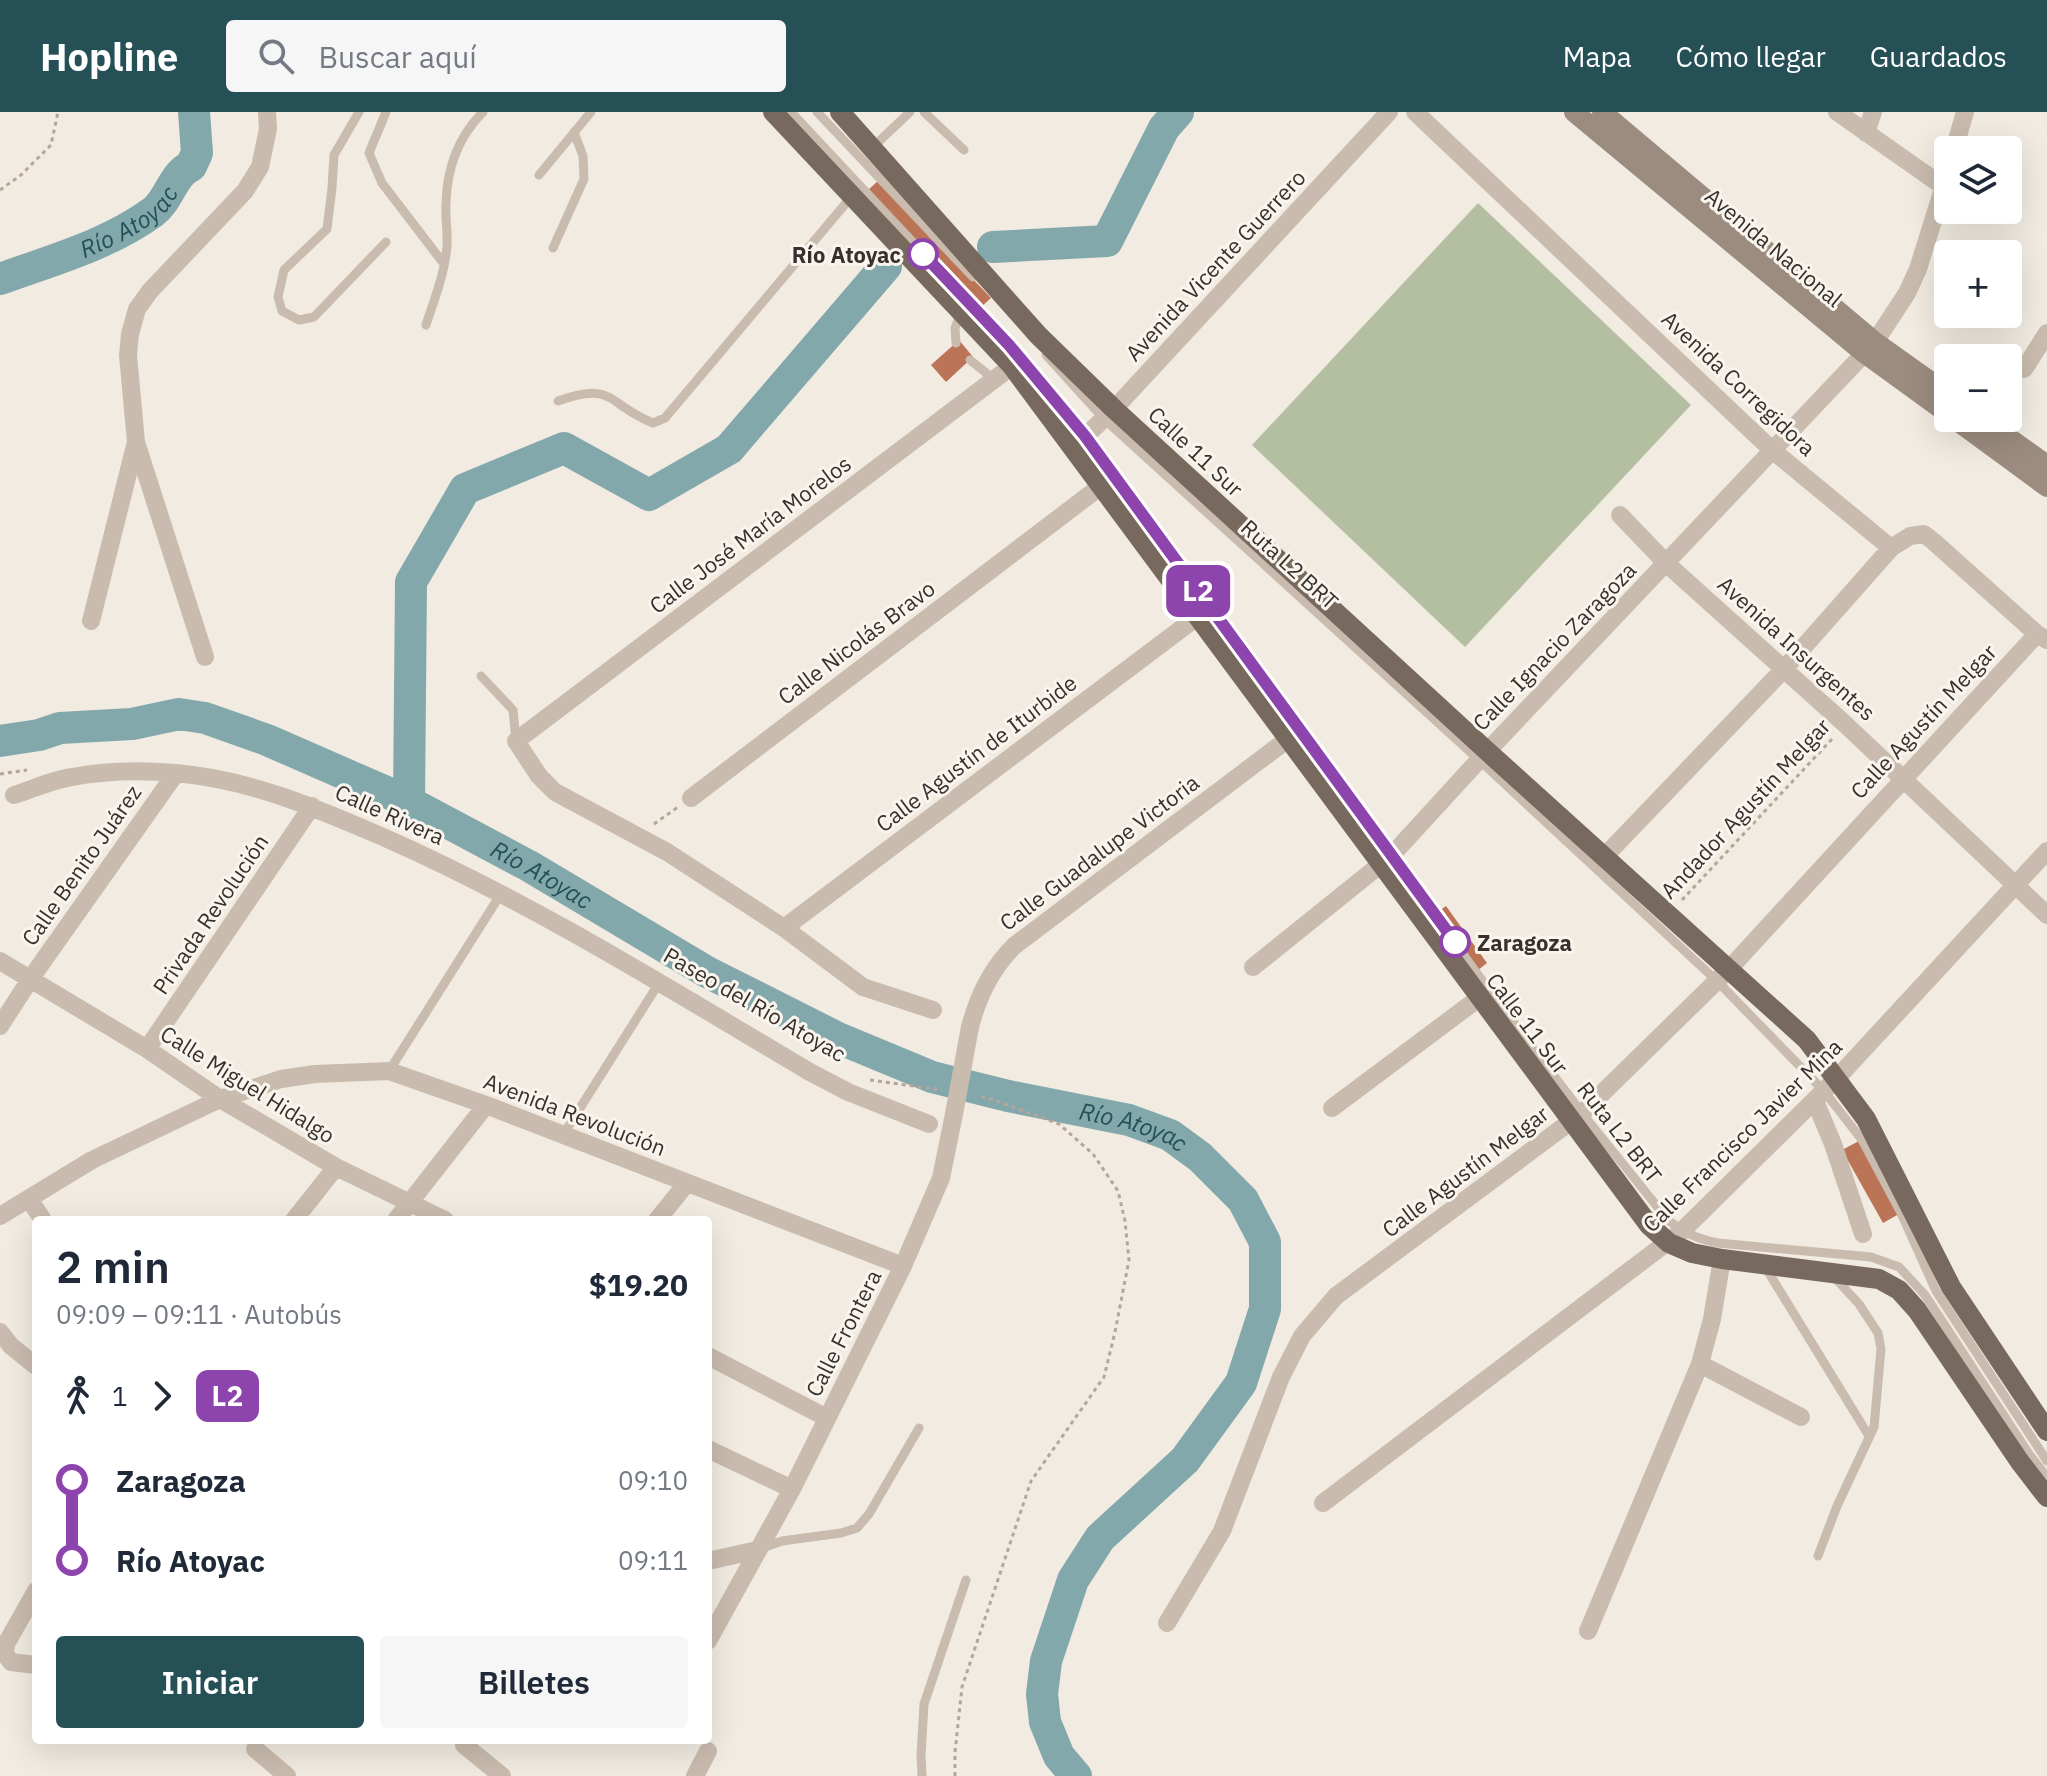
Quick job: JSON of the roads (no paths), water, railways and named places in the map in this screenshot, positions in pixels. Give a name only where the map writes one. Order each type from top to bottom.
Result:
[{"type":"main road","name":"Calle 11 Sur","points":[[773,112],[1012,366],[1079,442],[1101,486],[1288,739],[1387,860],[1479,998],[1577,1117],[1649,1225],[1675,1237],[1692,1253],[1879,1279],[1899,1290],[1917,1310],[2047,1497]]},
{"type":"main road","name":"Calle 11 Sur","points":[[840,112],[1109,414],[1483,755],[1668,914],[1723,975],[1807,1040],[1826,1090],[1866,1119],[1951,1287],[2047,1431]]},
{"type":"main road","name":"Avenida Nacional","points":[[1574,112],[1870,348],[1934,386]]},
{"type":"main road","name":"Avenida Nacional","points":[[1602,112],[1934,402]]},
{"type":"main road","name":"Avenida Nacional","points":[[1972,432],[2047,487]]},
{"type":"main road","points":[[2001,432],[2047,465]]},
{"type":"street","points":[[205,657],[136,442],[128,355],[130,334],[137,309],[150,291],[245,191],[260,167],[268,129],[267,112]]},
{"type":"street","name":"Avenida Vicente Guerrero","points":[[1079,442],[1109,414],[1389,112]]},
{"type":"street","name":"Avenida Corregidora","points":[[1415,112],[1772,450],[1891,548]]},
{"type":"street","points":[[1837,112],[1934,173]]},
{"type":"street","points":[[1866,133],[1873,112]]},
{"type":"street","points":[[1958,136],[1965,112]]},
{"type":"street","name":"Calle Ignacio Zaragoza","points":[[1253,967],[1387,860],[1870,348],[1907,293],[1934,218]]},
{"type":"street","points":[[2024,369],[2047,333]]},
{"type":"street","name":"Calle José María Morelos","points":[[516,741],[1012,366]]},
{"type":"street","points":[[91,621],[136,442]]},
{"type":"street","name":"Calle Nicolás Bravo","points":[[691,798],[1101,486]]},
{"type":"street","name":"Avenida Insurgentes","points":[[1620,515],[1667,564],[1845,724],[2047,915]]},
{"type":"street","points":[[1604,857],[1784,669],[1891,548],[1910,536],[1924,534],[2042,637]]},
{"type":"street","name":"Calle Agustín de Iturbide","points":[[784,928],[1197,617]]},
{"type":"street","name":"Calle Agustín Melgar","points":[[1167,1623],[1222,1531],[1281,1377],[1302,1336],[1336,1296],[1577,1117],[1723,975],[1903,778],[2042,637]]},
{"type":"street","name":"Calle Guadalupe Victoria","points":[[970,1027],[997,962],[1014,946],[1288,739]]},
{"type":"street","points":[[516,741],[539,776],[555,792],[638,835],[784,928],[863,987],[933,1010]]},
{"type":"street","name":"Calle Rivera","points":[[14,795],[69,777],[124,772],[176,773],[236,783],[312,806],[502,892],[808,1071],[848,1092],[929,1124]]},
{"type":"street","name":"Calle Benito Juárez","points":[[0,1026],[176,773]]},
{"type":"street","name":"Privada Revolución","points":[[147,1049],[312,806]]},
{"type":"street","name":"Calle Francisco Javier Mina","points":[[1323,1503],[1675,1237],[1826,1090],[2047,851]]},
{"type":"street","name":"Calle Miguel Hidalgo","points":[[0,961],[147,1049],[220,1099],[336,1167],[437,1216]]},
{"type":"street","points":[[1332,1108],[1479,998]]},
{"type":"street","name":"Calle Frontera","points":[[712,1634],[792,1489],[903,1266],[941,1178],[970,1027]]},
{"type":"street","name":"Avenida Revolución","points":[[220,1099],[281,1079],[315,1074],[389,1071],[486,1105],[903,1266]]},
{"type":"street","points":[[1826,1090],[1833,1144],[1863,1234]]},
{"type":"street","points":[[0,1216],[92,1160],[220,1099]]},
{"type":"street","points":[[399,1216],[486,1105]]},
{"type":"street","points":[[297,1216],[336,1167]]},
{"type":"street","points":[[660,1216],[687,1183]]},
{"type":"street","points":[[29,1199],[40,1216]]},
{"type":"street","points":[[1588,1631],[1700,1364],[1712,1319],[1722,1259]]},
{"type":"street","points":[[0,1332],[11,1346],[32,1363]]},
{"type":"street","points":[[712,1358],[827,1418]]},
{"type":"street","points":[[1700,1364],[1801,1417]]},
{"type":"street","points":[[712,1451],[792,1489]]},
{"type":"street","points":[[712,1560],[757,1550]]},
{"type":"street","points":[[32,1598],[6,1644],[5,1654],[11,1662],[32,1665]]},
{"type":"street","points":[[464,1745],[502,1776]]},
{"type":"street","points":[[255,1749],[287,1776]]},
{"type":"street","points":[[695,1776],[708,1751]]},
{"type":"lane","points":[[359,112],[334,155],[327,229],[284,270],[278,297],[282,311],[299,320],[314,317],[386,242]]},
{"type":"lane","points":[[386,112],[369,153],[382,183],[444,264]]},
{"type":"lane","points":[[426,325],[447,246],[445,205],[450,172],[465,133],[483,112]]},
{"type":"lane","points":[[539,175],[591,112]]},
{"type":"lane","name":"Ruta L2 BRT","points":[[791,112],[1009,345],[1577,1117]]},
{"type":"lane","points":[[817,112],[988,293],[1109,414]]},
{"type":"lane","points":[[873,147],[910,112]]},
{"type":"lane","points":[[924,112],[964,150]]},
{"type":"lane","points":[[553,248],[584,179],[583,156],[574,132]]},
{"type":"lane","points":[[558,401],[591,392],[603,394],[653,423],[665,418],[852,196]]},
{"type":"lane","points":[[956,343],[955,328],[961,312]]},
{"type":"lane","points":[[970,360],[995,380]]},
{"type":"lane","points":[[481,676],[513,710],[516,741]]},
{"type":"lane","points":[[1483,755],[1723,975]]},
{"type":"lane","points":[[389,1071],[502,892]]},
{"type":"lane","points":[[563,1135],[659,983]]},
{"type":"lane","points":[[1826,1090],[1862,1140],[1901,1213],[1936,1291],[2047,1461]]},
{"type":"lane","points":[[1675,1237],[1871,1257],[1899,1267],[1925,1295],[2047,1477]]},
{"type":"lane","points":[[1764,1265],[1869,1436]]},
{"type":"lane","points":[[1818,1556],[1837,1506],[1874,1427],[1881,1349],[1878,1333],[1859,1304],[1832,1274]]},
{"type":"lane","points":[[757,1550],[782,1541],[857,1528],[869,1514],[919,1428]]},
{"type":"lane","points":[[922,1776],[924,1704],[966,1580]]},
{"type":"waterway","name":"Río Atoyac","points":[[0,279],[99,243],[136,224],[159,207],[179,175],[191,166],[197,153],[194,112]]},
{"type":"waterway","name":"Río Atoyac","points":[[993,247],[1107,241],[1164,128],[1178,112]]},
{"type":"waterway","name":"Río Atoyac","points":[[409,802],[411,582],[465,489],[564,448],[649,495],[729,449],[886,266]]},
{"type":"waterway","name":"Río Atoyac","points":[[0,741],[60,728],[132,724],[179,714],[205,718],[267,740],[409,802],[529,866],[707,972],[838,1038],[932,1077],[1129,1120],[1170,1135],[1200,1157],[1243,1200],[1265,1242],[1265,1309],[1241,1383],[1185,1460],[1100,1538],[1073,1580],[1046,1661],[1042,1694],[1045,1722],[1059,1756],[1076,1776]]},
{"type":"place","name":"Río Atoyac","points":[[923,254]]},
{"type":"place","name":"Zaragoza","points":[[1455,942]]}]
